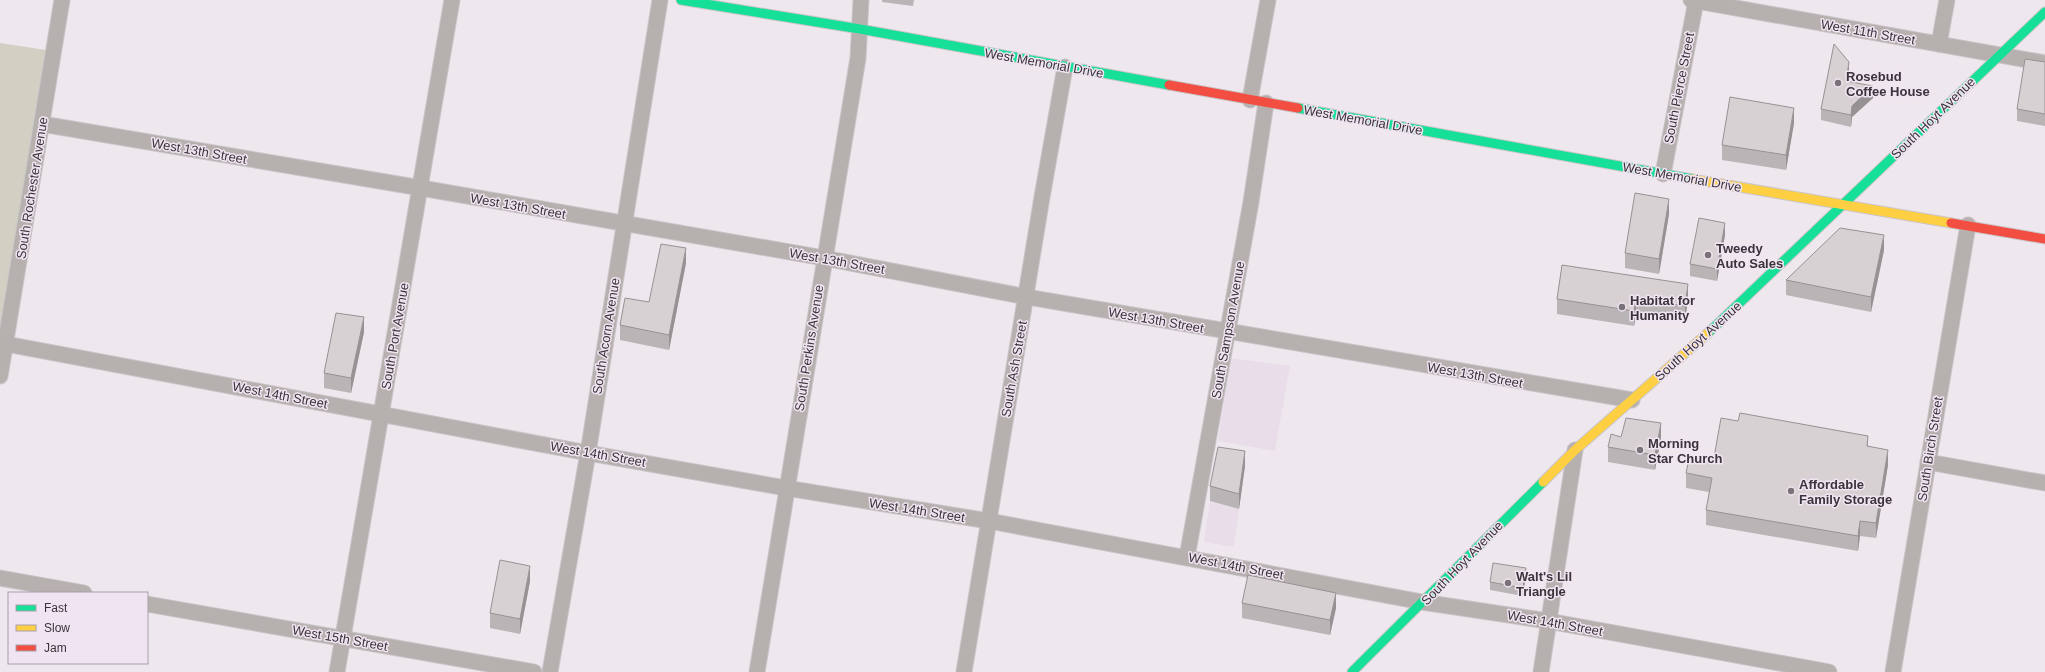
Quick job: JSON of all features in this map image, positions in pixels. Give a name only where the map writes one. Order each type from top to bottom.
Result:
[{"type":"main road","name":"West Memorial Drive","points":[[681,0],[860,29],[1663,174],[2045,239]]},
{"type":"main road","name":"South Hoyt Avenue","points":[[1352,672],[1575,450],[1729,314],[1998,55],[2045,12]]},
{"type":"street","name":"South Rochester Avenue","points":[[0,376],[62,0]]},
{"type":"street","name":"South Port Avenue","points":[[337,672],[452,0]]},
{"type":"street","name":"South Acorn Avenue","points":[[550,672],[588,453],[623,224],[660,0]]},
{"type":"street","name":"South Perkins Avenue","points":[[757,672],[786,488],[858,58],[861,0]]},
{"type":"street","points":[[1250,100],[1268,0]]},
{"type":"street","points":[[1939,44],[1947,0]]},
{"type":"street","name":"West 11th Street","points":[[1694,1],[2045,63]]},
{"type":"street","name":"South Pierce Street","points":[[1663,174],[1694,1]]},
{"type":"street","name":"South Ash Street","points":[[964,672],[1027,297],[1042,197],[1065,67]]},
{"type":"street","name":"South Sampson Avenue","points":[[1187,557],[1228,332],[1266,103]]},
{"type":"street","name":"West 13th Street","points":[[42,124],[824,258],[1027,297],[1228,332],[1632,400]]},
{"type":"street","name":"South Birch Street","points":[[1893,672],[1968,225]]},
{"type":"street","name":"West 14th Street","points":[[6,344],[588,453],[786,488],[989,521],[1422,602],[1548,621],[1829,672]]},
{"type":"street","points":[[1541,672],[1575,450]]},
{"type":"street","points":[[1928,462],[2045,483]]},
{"type":"street","points":[[0,578],[78,592]]},
{"type":"street","name":"West 15th Street","points":[[148,604],[534,672]]},
{"type":"shaded area","points":[[0,43],[46,50],[0,329]]},
{"type":"shaded area","points":[[1231,358],[1290,366],[1275,451],[1218,441]]},
{"type":"shaded area","points":[[1210,501],[1239,509],[1234,547],[1204,542]]},
{"type":"building","name":"Rosebud Coffee House","points":[[1834,44],[1849,62],[1846,81],[1873,86],[1852,106],[1851,115],[1821,109]]},
{"type":"building","points":[[2025,59],[2045,62],[2045,114],[2017,109]]},
{"type":"building","points":[[1730,97],[1794,108],[1786,155],[1722,145]]},
{"type":"building","points":[[1635,193],[1669,199],[1659,259],[1625,253]]},
{"type":"building","name":"Tweedy Auto Sales","points":[[1699,218],[1725,223],[1717,269],[1690,264]]},
{"type":"building","points":[[1840,228],[1884,235],[1871,297],[1786,280]]},
{"type":"building","points":[[661,244],[686,248],[669,335],[620,325],[625,298],[649,302]]},
{"type":"building","points":[[1562,265],[1688,284],[1685,306],[1636,299],[1634,311],[1557,299]]},
{"type":"building","points":[[336,313],[364,317],[351,378],[324,373]]},
{"type":"building","name":"Affordable Family Storage","points":[[1740,413],[1868,436],[1867,446],[1888,450],[1876,523],[1860,521],[1858,536],[1706,510],[1712,478],[1686,473],[1689,459],[1713,463],[1721,418],[1738,421]]},
{"type":"building","points":[[1626,418],[1661,423],[1655,455],[1608,447],[1611,434],[1621,437]]},
{"type":"building","points":[[1218,447],[1245,451],[1239,494],[1210,486]]},
{"type":"building","points":[[500,560],[530,566],[520,619],[490,613]]},
{"type":"building","points":[[1493,563],[1526,568],[1523,588],[1490,582]]},
{"type":"building","points":[[1248,575],[1336,593],[1330,620],[1242,603]]},
{"type":"traffic: fast","points":[[681,0],[860,29],[1169,85]]},
{"type":"traffic: fast","points":[[1708,333],[2045,12]]},
{"type":"traffic: fast","points":[[1298,108],[1692,179]]},
{"type":"traffic: fast","points":[[1352,672],[1543,482]]},
{"type":"traffic: slow","points":[[1692,179],[1951,223]]},
{"type":"traffic: slow","points":[[1543,482],[1575,450],[1708,333]]},
{"type":"traffic: jam","points":[[1169,85],[1298,108]]},
{"type":"traffic: jam","points":[[1951,223],[2045,239]]},
{"type":"place","name":"Rosebud Coffee House","points":[[1838,83]]},
{"type":"place","name":"Tweedy Auto Sales","points":[[1708,255]]},
{"type":"place","name":"Habitat for Humanity","points":[[1622,307]]},
{"type":"place","name":"Morning Star Church","points":[[1640,450]]},
{"type":"place","name":"Affordable Family Storage","points":[[1791,491]]},
{"type":"place","name":"Walt's Lil Triangle","points":[[1508,583]]}]
